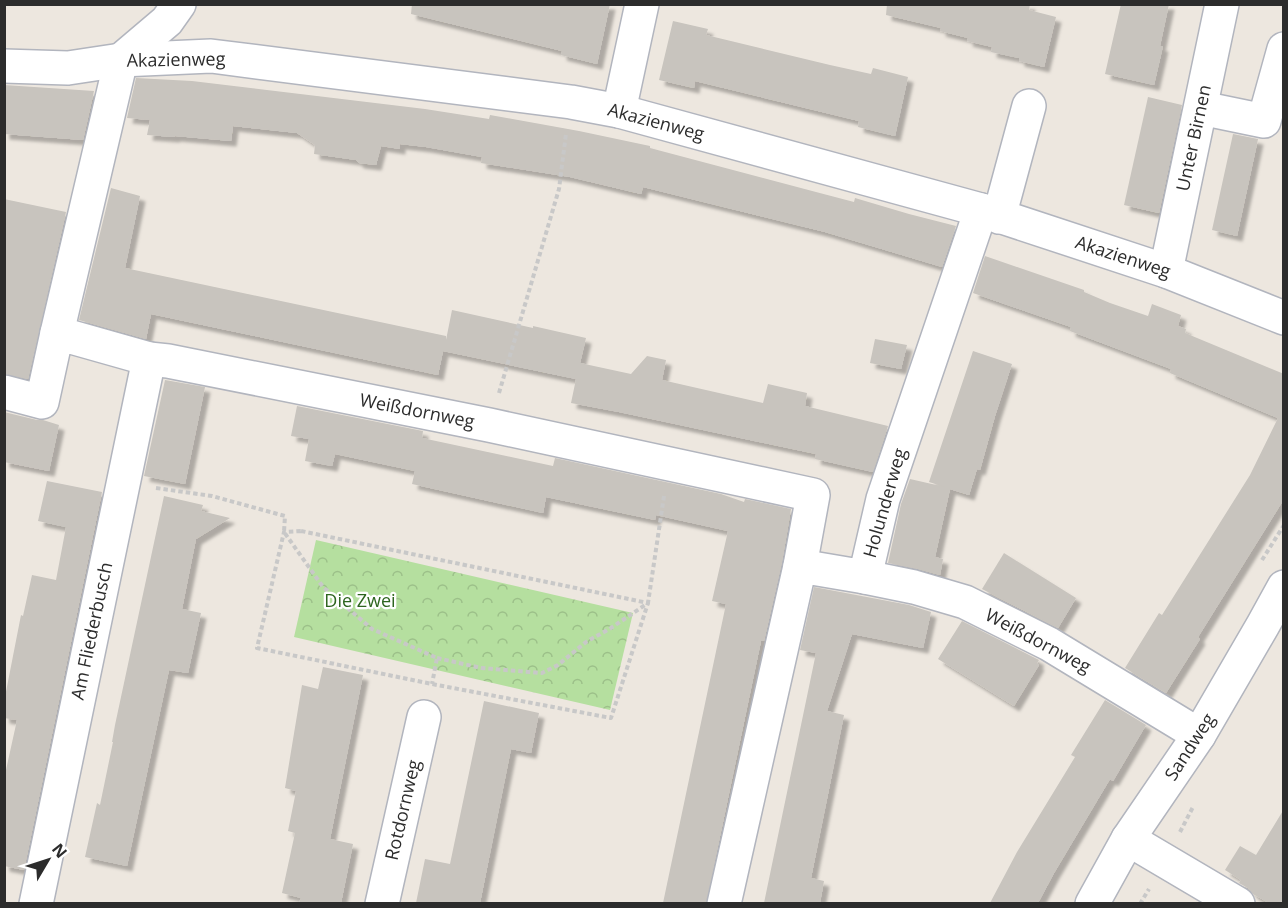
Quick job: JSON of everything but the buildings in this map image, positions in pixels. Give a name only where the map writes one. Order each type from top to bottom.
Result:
[{"type":"street","points":[[4,392],[42,402],[121,60],[167,21],[179,4]]},
{"type":"street","points":[[619,111],[642,4]]},
{"type":"street","name":"Unter Birnen","points":[[1166,271],[1222,4]]},
{"type":"street","points":[[1200,108],[1264,121],[1284,49]]},
{"type":"street","name":"Akazienweg","points":[[4,66],[68,68],[121,60],[211,56],[571,102],[619,111],[990,213],[1166,271],[1284,318]]},
{"type":"street","name":"Holunderweg","points":[[800,566],[865,577],[883,499],[1029,106]]},
{"type":"street","name":"Weißdornweg","points":[[57,333],[148,359],[168,361],[489,426],[813,495],[800,566]]},
{"type":"street","name":"Am Fliederbusch","points":[[36,903],[148,359]]},
{"type":"street","points":[[724,903],[800,566]]},
{"type":"street","name":"Weißdornweg","points":[[865,577],[914,587],[965,602],[1049,644],[1199,735]]},
{"type":"street","name":"Sandweg","points":[[1092,903],[1128,839],[1274,631],[1284,587]]},
{"type":"street","name":"Rotdornweg","points":[[381,903],[424,717]]},
{"type":"street","points":[[1128,839],[1238,903]]},
{"type":"path","points":[[489,426],[559,189],[571,102]]},
{"type":"path","points":[[123,483],[212,496],[285,516],[284,532],[257,648],[611,718],[648,603],[670,464]]},
{"type":"path","points":[[284,532],[302,531],[648,603]]},
{"type":"path","points":[[284,532],[323,587],[372,629],[437,658],[481,668],[542,673],[558,665],[586,642],[612,628],[648,603]]},
{"type":"path","points":[[432,684],[437,658]]},
{"type":"green space","name":"Die Zwei","points":[[316,540],[633,613],[610,710],[294,637]]}]
